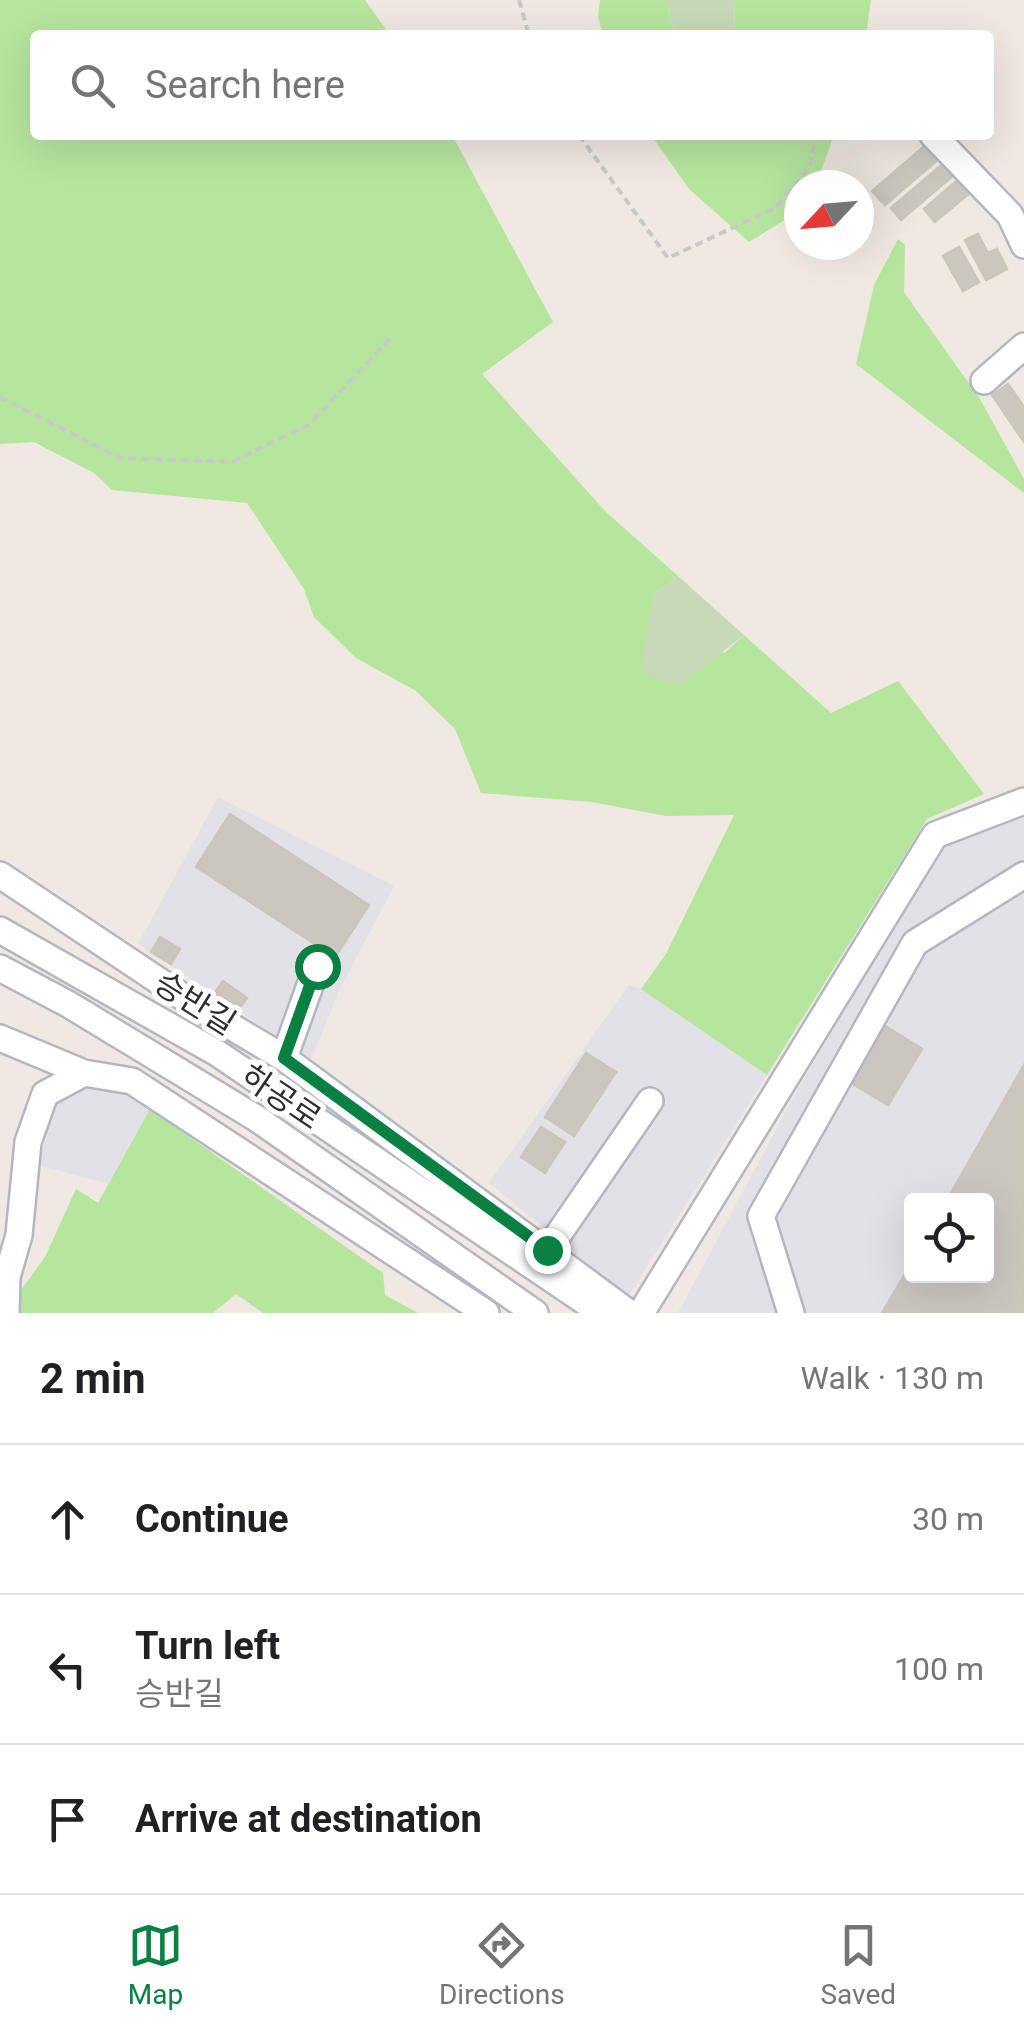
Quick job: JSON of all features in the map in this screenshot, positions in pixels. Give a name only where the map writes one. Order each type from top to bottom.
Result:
[{"type":"street","points":[[937,140],[1010,215],[1024,245]]},
{"type":"street","points":[[984,381],[1024,346]]},
{"type":"street","points":[[641,1313],[935,835],[1024,801]]},
{"type":"street","name":"승반길","points":[[0,875],[196,1005],[284,1058],[629,1313]]},
{"type":"street","points":[[791,1313],[761,1216],[915,943],[1024,875]]},
{"type":"street","name":"하공로","points":[[0,930],[216,1053],[602,1313]]},
{"type":"street","points":[[284,1058],[317,966]]},
{"type":"street","name":"하공로","points":[[0,968],[68,1004],[256,1118],[536,1313]]},
{"type":"street","points":[[0,1038],[84,1073],[132,1081],[486,1313]]},
{"type":"street","points":[[6,1313],[6,1277],[19,1234],[28,1142],[45,1094],[84,1073]]},
{"type":"street","points":[[547,1250],[650,1101]]},
{"type":"path","points":[[519,0],[528,30]]},
{"type":"path","points":[[583,140],[668,258],[775,208],[808,167],[816,140]]},
{"type":"path","points":[[0,397],[120,458],[232,462],[310,424],[392,336]]},
{"type":"shaded area","points":[[218,797],[394,886],[341,987],[311,1059],[138,944]]},
{"type":"shaded area","points":[[1024,818],[1024,1313],[678,1313],[794,1096],[943,844]]},
{"type":"shaded area","points":[[629,985],[641,989],[767,1075],[628,1297],[489,1183]]},
{"type":"shaded area","points":[[86,1083],[123,1089],[150,1109],[108,1184],[39,1165],[55,1100]]},
{"type":"green space","points":[[0,0],[365,0],[386,30],[30,30],[30,140],[455,140],[553,322],[482,374],[605,511],[678,576],[652,596],[724,653],[744,635],[831,713],[898,681],[984,794],[927,819],[767,1075],[641,989],[666,954],[734,815],[666,816],[592,802],[481,793],[455,729],[416,691],[356,658],[314,617],[304,589],[247,503],[112,490],[94,473],[34,442],[0,444]]},
{"type":"green space","points":[[600,0],[666,0],[674,30],[602,30]]},
{"type":"green space","points":[[666,0],[735,0],[734,30],[674,30]]},
{"type":"green space","points":[[735,0],[871,0],[867,30],[734,30]]},
{"type":"green space","points":[[655,140],[832,140],[821,170],[784,170],[784,220],[749,242],[689,189]]},
{"type":"green space","points":[[898,239],[905,245],[904,292],[980,399],[1024,479],[1024,493],[856,364],[874,285]]},
{"type":"green space","points":[[678,576],[744,635],[677,687],[641,671],[652,596]]},
{"type":"green space","points":[[150,1109],[383,1273],[385,1295],[418,1313],[263,1313],[236,1294],[213,1313],[21,1313],[19,1293],[45,1257],[76,1189],[98,1203]]},
{"type":"building","points":[[929,142],[941,157],[885,205],[874,189]]},
{"type":"building","points":[[945,162],[955,174],[901,220],[891,208]]},
{"type":"building","points":[[961,177],[972,191],[935,222],[924,209]]},
{"type":"building","points":[[978,234],[988,253],[997,249],[1007,269],[986,280],[965,240]]},
{"type":"building","points":[[959,247],[979,282],[963,291],[943,256]]},
{"type":"building","points":[[1008,384],[1024,407],[1024,442],[992,395]]},
{"type":"building","points":[[230,814],[369,905],[335,957],[196,867]]},
{"type":"building","points":[[160,937],[180,949],[171,964],[151,952]]},
{"type":"building","points":[[223,981],[247,998],[238,1010],[214,994]]},
{"type":"building","points":[[882,1024],[922,1049],[888,1105],[848,1081]]},
{"type":"building","points":[[586,1053],[616,1072],[574,1136],[545,1117]]},
{"type":"building","points":[[1024,1065],[1024,1313],[882,1313],[904,1276],[904,1283],[994,1283],[994,1193],[951,1193]]},
{"type":"building","points":[[541,1127],[565,1142],[545,1173],[521,1157]]},
{"type":"route","points":[[317,966],[284,1058],[547,1250]]}]
